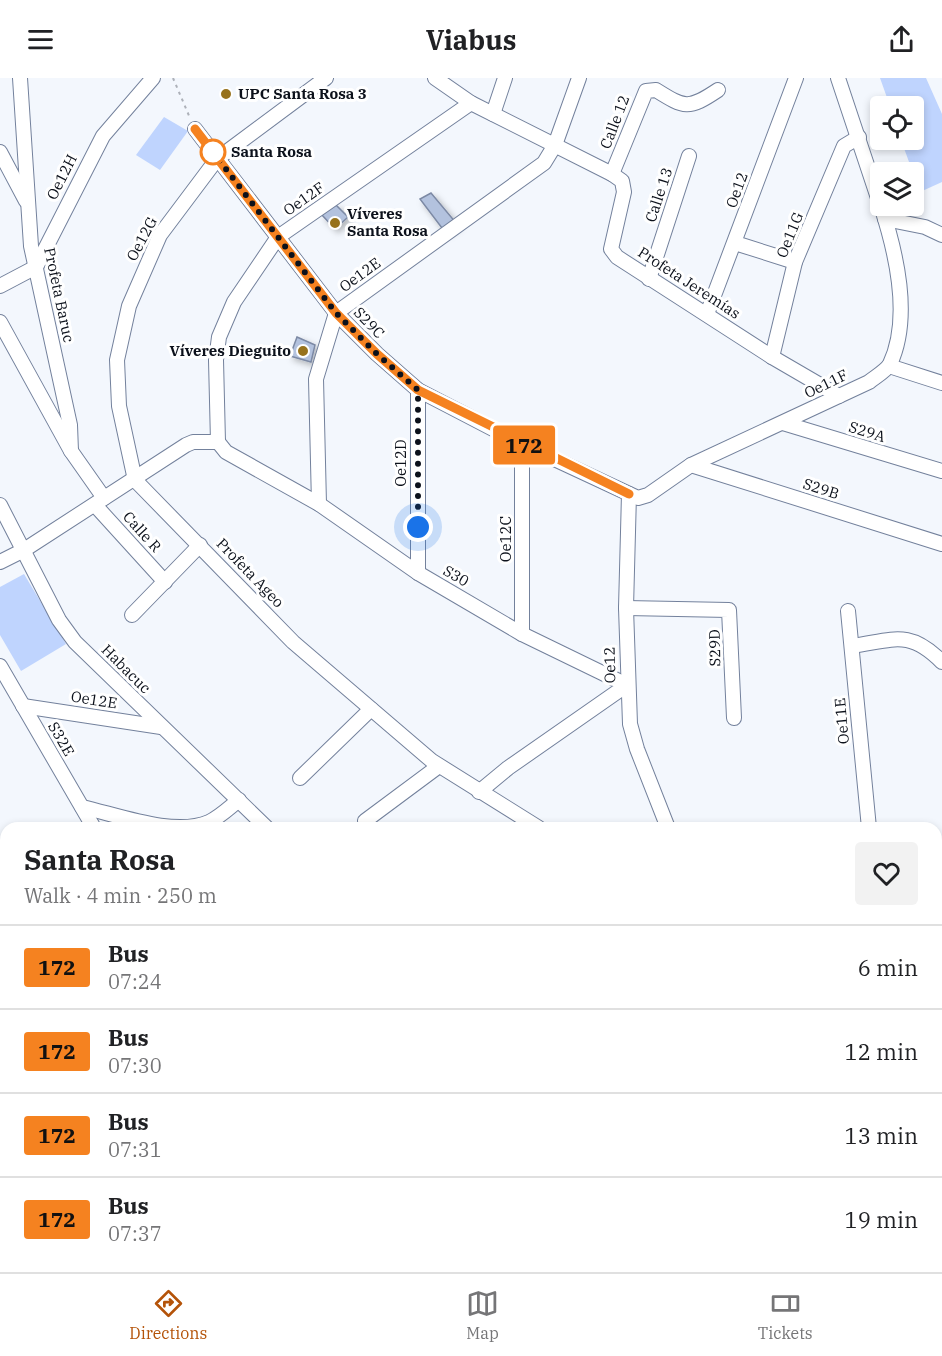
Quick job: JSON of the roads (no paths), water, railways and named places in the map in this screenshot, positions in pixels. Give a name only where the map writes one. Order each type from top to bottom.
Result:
[{"type":"street","name":"Oe12H","points":[[36,267],[103,136],[153,78]]},
{"type":"street","name":"Oe12G","points":[[135,480],[117,383],[122,331],[139,280],[160,235],[217,159],[327,78]]},
{"type":"street","points":[[493,114],[505,78]]},
{"type":"street","name":"Oe12E","points":[[319,504],[315,379],[336,313],[544,163],[555,145],[579,78]]},
{"type":"street","name":"Oe12","points":[[707,314],[796,78]]},
{"type":"street","points":[[838,78],[870,172]]},
{"type":"street","points":[[440,80],[471,103],[612,174]]},
{"type":"street","points":[[21,82],[28,205]]},
{"type":"street","name":"Calle 12","points":[[612,174],[646,91],[656,90],[680,105],[689,106],[698,104],[718,90]]},
{"type":"street","name":"Oe12F","points":[[218,442],[216,360],[219,336],[234,302],[278,237],[471,103]]},
{"type":"street","name":"S29C","points":[[195,129],[336,313],[377,354],[418,390],[522,444],[629,494]]},
{"type":"street","name":"Oe11G","points":[[772,357],[795,262],[844,146],[859,137]]},
{"type":"street","name":"Profeta Baruc","points":[[0,152],[28,205],[36,267],[70,425],[71,451]]},
{"type":"street","name":"Calle 13","points":[[649,279],[689,156]]},
{"type":"street","name":"Profeta Jeremías","points":[[612,174],[622,181],[624,192],[611,249],[617,257],[772,357],[839,396]]},
{"type":"street","points":[[883,216],[900,284],[900,319],[889,366],[942,383]]},
{"type":"street","points":[[897,216],[942,235]]},
{"type":"street","points":[[735,243],[795,262]]},
{"type":"street","points":[[0,286],[36,267]]},
{"type":"street","points":[[0,322],[99,501]]},
{"type":"street","name":"Oe11F","points":[[629,494],[643,498],[691,465],[868,382],[889,366]]},
{"type":"street","name":"Oe12D","points":[[418,390],[418,573]]},
{"type":"street","name":"S29A","points":[[783,423],[942,471]]},
{"type":"street","points":[[0,562],[24,550],[189,443],[218,442]]},
{"type":"street","name":"S30","points":[[218,442],[226,452],[319,504],[418,573],[522,634],[627,685]]},
{"type":"street","name":"Oe12C","points":[[522,444],[522,634]]},
{"type":"street","name":"S29B","points":[[691,465],[942,544]]},
{"type":"street","name":"Profeta Ageo","points":[[135,480],[292,642],[439,766],[529,822]]},
{"type":"street","name":"Oe12","points":[[629,494],[626,608],[627,685],[633,738],[666,822]]},
{"type":"street","name":"Calle R","points":[[99,501],[165,582]]},
{"type":"street","name":"Habacuc","points":[[0,505],[59,620],[75,642],[261,822]]},
{"type":"street","points":[[132,615],[200,545]]},
{"type":"street","name":"S29D","points":[[626,608],[729,610],[734,718]]},
{"type":"street","name":"Oe11E","points":[[848,611],[868,822]]},
{"type":"street","points":[[852,646],[912,639],[928,648],[942,662]]},
{"type":"street","name":"S32E","points":[[0,666],[91,822]]},
{"type":"street","points":[[479,792],[508,768],[627,685]]},
{"type":"street","name":"Oe12E","points":[[23,706],[161,727]]},
{"type":"street","points":[[300,778],[371,709]]},
{"type":"street","points":[[365,821],[439,766]]},
{"type":"street","points":[[206,822],[239,800]]},
{"type":"street","points":[[82,807],[147,822]]},
{"type":"place","name":"UPC Santa Rosa 3","points":[[226,94]]},
{"type":"place","name":"Santa Rosa","points":[[213,152]]},
{"type":"place","name":"Víveres Santa Rosa","points":[[335,223]]},
{"type":"place","name":"Víveres Dieguito","points":[[303,351]]}]
